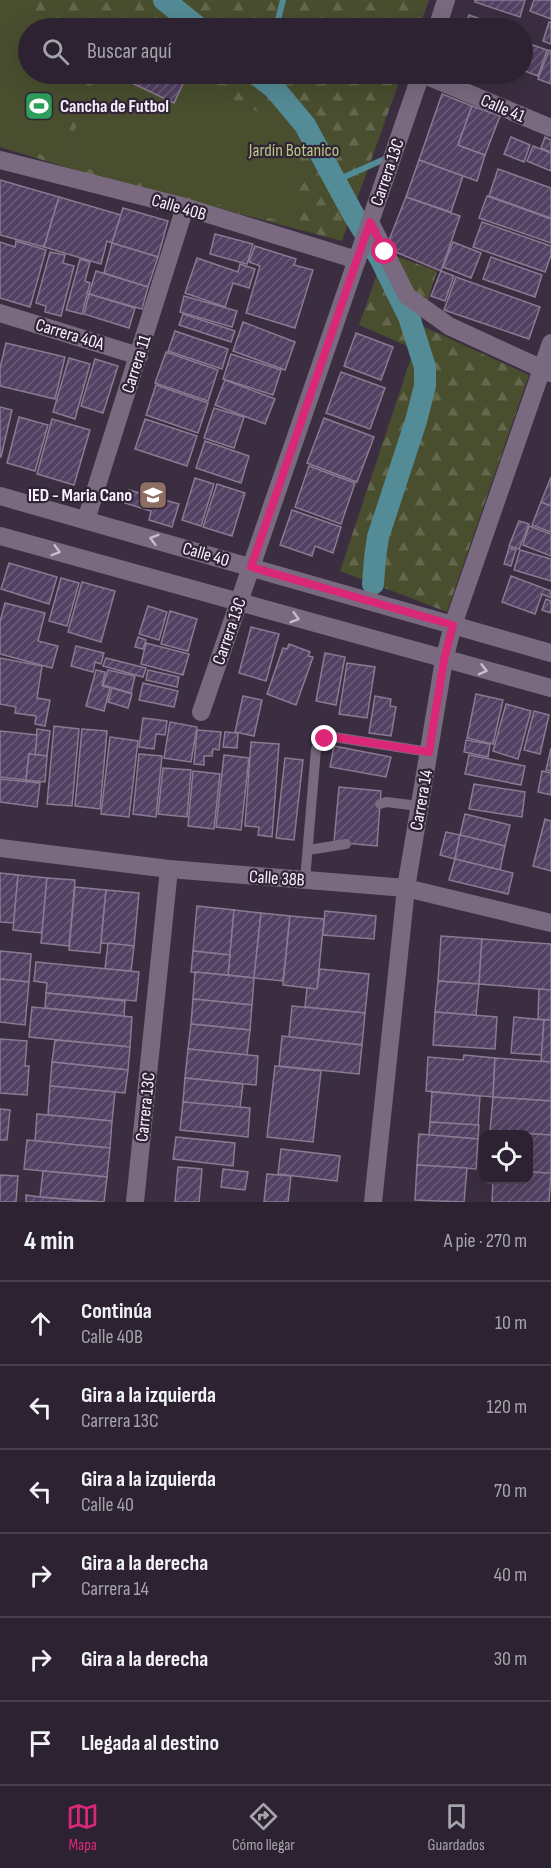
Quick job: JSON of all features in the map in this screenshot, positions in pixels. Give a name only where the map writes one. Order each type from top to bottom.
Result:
[{"type":"street","points":[[440,18],[446,0]]},
{"type":"street","name":"Carrera 13C","points":[[201,712],[418,84]]},
{"type":"street","name":"Calle 41","points":[[446,84],[551,128]]},
{"type":"street","name":"Calle 40B","points":[[0,160],[185,207],[359,255]]},
{"type":"street","name":"Carrera 11","points":[[86,520],[185,207]]},
{"type":"street","points":[[369,224],[407,296],[449,326],[546,371]]},
{"type":"street","name":"Carrera 40A","points":[[0,313],[139,356]]},
{"type":"street","name":"Carrera 14","points":[[373,1202],[406,888],[444,660],[453,625],[546,371],[551,343]]},
{"type":"street","name":"Calle 40","points":[[0,495],[551,653]]},
{"type":"street","points":[[0,536],[551,688]]},
{"type":"street","name":"Calle 38B","points":[[0,848],[169,869],[406,888],[551,923]]},
{"type":"street","name":"Carrera 13C","points":[[135,1202],[169,869]]},
{"type":"lane","points":[[305,880],[316,749],[325,739],[334,737],[429,752]]},
{"type":"lane","points":[[380,804],[386,802],[419,806]]},
{"type":"lane","points":[[308,850],[346,843]]},
{"type":"green space","name":"Jardín Botanico","points":[[0,0],[429,0],[423,18],[18,18],[18,84],[398,84],[342,241],[92,175],[0,147]]},
{"type":"green space","name":"Cancha de Futbol","points":[[0,0],[7,0],[56,18],[18,18],[18,84],[86,84],[58,161],[0,139]]},
{"type":"green space","points":[[93,84],[201,84],[293,129],[299,226],[62,162]]},
{"type":"green space","points":[[385,252],[437,271],[420,325],[529,375],[447,612],[340,571],[414,349],[359,325]]},
{"type":"building","points":[[475,0],[525,0],[520,17],[475,2]]},
{"type":"building","points":[[534,0],[551,0],[551,19],[530,11]]},
{"type":"building","points":[[549,22],[551,22],[551,44],[543,41]]},
{"type":"building","points":[[533,45],[547,50],[538,76],[533,74]]},
{"type":"building","points":[[549,50],[551,51],[551,84],[538,79]]},
{"type":"building","points":[[134,84],[183,84],[174,103]]},
{"type":"building","points":[[442,94],[472,106],[458,145],[485,155],[477,181],[419,160]]},
{"type":"building","points":[[472,106],[500,116],[485,155],[458,145]]},
{"type":"building","points":[[511,137],[530,145],[524,162],[504,154]]},
{"type":"building","points":[[545,137],[551,140],[551,152],[541,148]]},
{"type":"building","points":[[533,146],[551,153],[551,171],[527,161]]},
{"type":"building","points":[[419,160],[463,176],[451,212],[406,197]]},
{"type":"building","points":[[498,169],[551,188],[551,218],[489,196]]},
{"type":"building","points":[[0,180],[59,197],[44,247],[0,235]]},
{"type":"building","points":[[487,196],[551,219],[551,243],[479,218]]},
{"type":"building","points":[[59,197],[121,215],[112,243],[107,241],[101,264],[44,247]]},
{"type":"building","points":[[406,197],[460,216],[441,271],[386,248]]},
{"type":"building","points":[[123,208],[168,221],[158,257],[112,243]]},
{"type":"building","points":[[482,222],[551,246],[551,255],[545,272],[473,247]]},
{"type":"building","points":[[215,234],[253,244],[247,264],[210,254]]},
{"type":"building","points":[[16,241],[46,250],[30,307],[0,298],[0,242],[15,247]]},
{"type":"building","points":[[453,242],[481,253],[471,278],[443,267]]},
{"type":"building","points":[[112,243],[158,257],[148,287],[104,273]]},
{"type":"building","points":[[255,246],[296,259],[294,265],[313,270],[295,328],[246,313],[260,266],[249,262]]},
{"type":"building","points":[[50,252],[65,255],[63,263],[74,266],[61,316],[45,312],[46,306],[36,303]]},
{"type":"building","points":[[491,257],[542,275],[535,297],[483,279]]},
{"type":"building","points":[[197,258],[238,272],[240,264],[255,269],[249,288],[233,283],[225,307],[185,293]]},
{"type":"building","points":[[80,259],[90,262],[85,281],[90,283],[82,314],[66,310]]},
{"type":"building","points":[[96,271],[148,287],[142,309],[89,294]]},
{"type":"building","points":[[441,271],[454,276],[445,301],[431,296]]},
{"type":"building","points":[[456,277],[540,307],[529,339],[444,310]]},
{"type":"building","points":[[89,294],[135,308],[129,328],[84,314]]},
{"type":"building","points":[[184,296],[237,311],[232,327],[180,312]]},
{"type":"building","points":[[183,314],[235,331],[231,342],[179,325]]},
{"type":"building","points":[[243,322],[295,342],[285,370],[233,351]]},
{"type":"building","points":[[175,331],[228,349],[222,369],[168,351]]},
{"type":"building","points":[[356,333],[393,347],[381,380],[344,366]]},
{"type":"building","points":[[6,343],[65,357],[55,399],[0,386],[0,368]]},
{"type":"building","points":[[166,352],[218,370],[208,401],[155,383]]},
{"type":"building","points":[[231,354],[281,370],[273,395],[223,379]]},
{"type":"building","points":[[69,358],[90,364],[75,419],[53,412]]},
{"type":"building","points":[[95,359],[118,366],[103,413],[81,406]]},
{"type":"building","points":[[341,372],[385,388],[370,429],[326,413]]},
{"type":"building","points":[[225,380],[275,399],[265,424],[215,405]]},
{"type":"building","points":[[156,385],[208,403],[198,433],[146,415]]},
{"type":"building","points":[[0,407],[12,410],[1,457],[0,457]]},
{"type":"building","points":[[214,408],[244,417],[234,448],[204,438]]},
{"type":"building","points":[[19,417],[48,425],[35,471],[7,463]]},
{"type":"building","points":[[324,418],[374,437],[357,482],[307,463]]},
{"type":"building","points":[[52,419],[90,430],[74,485],[37,474]]},
{"type":"building","points":[[145,419],[197,436],[187,466],[135,449]]},
{"type":"building","points":[[205,441],[249,456],[241,483],[196,468]]},
{"type":"building","points":[[309,466],[355,483],[341,524],[295,507]]},
{"type":"building","points":[[551,477],[551,506],[541,502]]},
{"type":"building","points":[[195,478],[214,484],[201,526],[182,520]]},
{"type":"building","points":[[217,484],[245,493],[232,536],[203,527]]},
{"type":"building","points":[[129,490],[179,504],[172,527],[149,520],[151,511],[125,503]]},
{"type":"building","points":[[541,502],[551,506],[551,532],[532,525]]},
{"type":"building","points":[[292,510],[341,527],[333,553],[315,546],[312,556],[280,545]]},
{"type":"building","points":[[519,521],[529,524],[519,549],[509,546]]},
{"type":"building","points":[[529,526],[551,534],[551,556],[523,545]]},
{"type":"building","points":[[509,548],[516,550],[511,566],[504,564]]},
{"type":"building","points":[[520,550],[551,559],[551,581],[514,570]]},
{"type":"building","points":[[9,563],[57,577],[49,604],[1,589]]},
{"type":"building","points":[[511,576],[551,591],[551,598],[542,594],[535,614],[502,602]]},
{"type":"building","points":[[61,578],[79,583],[67,626],[49,621]]},
{"type":"building","points":[[82,582],[115,591],[101,642],[68,632]]},
{"type":"building","points":[[546,599],[551,601],[551,613],[542,610]]},
{"type":"building","points":[[5,603],[45,613],[38,641],[58,646],[52,668],[0,654],[0,622]]},
{"type":"building","points":[[148,606],[167,612],[159,640],[139,634]]},
{"type":"building","points":[[170,611],[197,619],[188,651],[161,644]]},
{"type":"building","points":[[251,627],[279,634],[266,681],[239,673]]},
{"type":"building","points":[[138,637],[146,640],[143,649],[135,647]]},
{"type":"building","points":[[146,643],[189,654],[183,675],[141,664]]},
{"type":"building","points":[[289,644],[310,652],[308,656],[313,657],[296,705],[267,694],[283,648],[287,649]]},
{"type":"building","points":[[76,646],[104,653],[101,664],[95,662],[93,672],[71,666]]},
{"type":"building","points":[[325,653],[345,657],[336,705],[316,701]]},
{"type":"building","points":[[0,658],[42,666],[37,698],[50,700],[45,726],[35,724],[36,716],[15,713],[16,707],[0,704]]},
{"type":"building","points":[[106,658],[146,668],[143,677],[103,666]]},
{"type":"building","points":[[347,663],[375,667],[367,718],[339,714]]},
{"type":"building","points":[[96,670],[105,672],[102,686],[110,688],[104,711],[86,706]]},
{"type":"building","points":[[108,670],[135,676],[131,693],[103,685]]},
{"type":"building","points":[[148,670],[179,677],[177,687],[146,680]]},
{"type":"building","points":[[143,683],[178,691],[174,707],[139,700]]},
{"type":"building","points":[[112,688],[132,694],[128,708],[108,702]]},
{"type":"building","points":[[476,694],[503,700],[493,744],[467,738]]},
{"type":"building","points":[[243,696],[262,700],[254,736],[235,732]]},
{"type":"building","points":[[375,696],[391,699],[390,706],[396,707],[391,736],[369,733]]},
{"type":"building","points":[[506,704],[531,711],[518,759],[493,751]]},
{"type":"building","points":[[534,711],[549,715],[540,754],[524,750]]},
{"type":"building","points":[[143,718],[167,721],[165,735],[156,734],[154,749],[139,747]]},
{"type":"building","points":[[170,722],[197,727],[191,762],[164,758]]},
{"type":"building","points":[[54,726],[79,729],[72,806],[47,804]]},
{"type":"building","points":[[37,729],[50,731],[47,756],[35,755]]},
{"type":"building","points":[[82,729],[107,731],[100,809],[75,806]]},
{"type":"building","points":[[197,730],[221,732],[219,750],[213,749],[212,756],[204,756],[204,765],[194,764]]},
{"type":"building","points":[[0,731],[37,735],[35,755],[29,754],[26,780],[0,777]]},
{"type":"building","points":[[225,732],[238,733],[237,748],[223,747]]},
{"type":"building","points":[[110,737],[138,741],[129,817],[101,814]]},
{"type":"building","points":[[466,740],[490,744],[488,757],[464,752]]},
{"type":"building","points":[[251,742],[279,744],[272,837],[258,835],[259,827],[245,826]]},
{"type":"building","points":[[334,746],[391,757],[386,777],[330,767]]},
{"type":"building","points":[[551,748],[551,771],[546,770]]},
{"type":"building","points":[[29,754],[47,756],[45,782],[26,780]]},
{"type":"building","points":[[139,754],[162,756],[156,817],[133,814]]},
{"type":"building","points":[[224,755],[249,758],[241,830],[216,827]]},
{"type":"building","points":[[469,755],[525,766],[521,785],[465,774]]},
{"type":"building","points":[[285,758],[303,760],[294,840],[276,838]]},
{"type":"building","points":[[163,768],[191,770],[187,817],[158,814]]},
{"type":"building","points":[[193,771],[220,774],[214,829],[188,826]]},
{"type":"building","points":[[542,771],[551,773],[551,795],[538,792]]},
{"type":"building","points":[[0,779],[40,783],[37,807],[0,802]]},
{"type":"building","points":[[474,784],[525,792],[522,817],[469,809]]},
{"type":"building","points":[[339,787],[381,791],[377,846],[334,842]]},
{"type":"building","points":[[465,814],[510,825],[505,846],[460,835]]},
{"type":"building","points":[[545,819],[551,821],[551,871],[533,866]]},
{"type":"building","points":[[446,832],[460,835],[455,859],[440,855]]},
{"type":"building","points":[[460,835],[505,846],[500,870],[455,859]]},
{"type":"building","points":[[455,859],[513,873],[508,894],[449,880]]},
{"type":"building","points":[[0,873],[18,875],[14,923],[0,922]]},
{"type":"building","points":[[18,875],[47,878],[42,933],[13,930]]},
{"type":"building","points":[[47,878],[75,880],[69,946],[41,943]]},
{"type":"building","points":[[75,887],[106,890],[100,953],[69,950]]},
{"type":"building","points":[[106,890],[139,893],[134,946],[101,943]]},
{"type":"building","points":[[197,906],[234,910],[230,955],[193,951]]},
{"type":"building","points":[[234,910],[261,913],[254,978],[228,975]]},
{"type":"building","points":[[325,911],[376,916],[374,939],[323,935]]},
{"type":"building","points":[[261,913],[290,916],[283,981],[254,978]]},
{"type":"building","points":[[290,916],[324,919],[317,989],[283,985]]},
{"type":"building","points":[[441,936],[482,939],[479,984],[438,981]]},
{"type":"building","points":[[482,939],[551,944],[551,990],[479,984]]},
{"type":"building","points":[[108,943],[134,946],[131,971],[105,969]]},
{"type":"building","points":[[0,951],[31,954],[29,982],[0,979]]},
{"type":"building","points":[[193,951],[230,955],[228,975],[191,972]]},
{"type":"building","points":[[36,962],[139,972],[136,1001],[46,993],[47,983],[34,981]]},
{"type":"building","points":[[320,969],[369,974],[365,1013],[305,1007],[307,988],[317,989]]},
{"type":"building","points":[[195,972],[254,978],[252,1005],[193,999]]},
{"type":"building","points":[[0,979],[29,982],[25,1025],[0,1022]]},
{"type":"building","points":[[438,981],[479,984],[476,1015],[435,1012]]},
{"type":"building","points":[[539,989],[551,990],[551,1020],[538,1019]]},
{"type":"building","points":[[46,993],[125,1001],[124,1016],[45,1008]]},
{"type":"building","points":[[193,999],[252,1005],[250,1030],[191,1024]]},
{"type":"building","points":[[292,1006],[365,1013],[362,1045],[289,1037]]},
{"type":"building","points":[[32,1007],[132,1017],[130,1047],[29,1037]]},
{"type":"building","points":[[435,1012],[497,1017],[495,1049],[433,1045]]},
{"type":"building","points":[[514,1017],[544,1020],[542,1055],[511,1053]]},
{"type":"building","points":[[544,1020],[551,1020],[551,1062],[541,1061]]},
{"type":"building","points":[[191,1024],[250,1030],[247,1055],[188,1049]]},
{"type":"building","points":[[282,1036],[362,1045],[359,1074],[279,1066]]},
{"type":"building","points":[[0,1039],[27,1041],[25,1066],[29,1066],[27,1095],[0,1093]]},
{"type":"building","points":[[55,1040],[130,1047],[128,1070],[52,1062]]},
{"type":"building","points":[[188,1049],[258,1056],[256,1085],[185,1078]]},
{"type":"building","points":[[464,1055],[495,1058],[493,1097],[426,1091],[428,1057],[463,1060]]},
{"type":"building","points":[[495,1058],[551,1062],[551,1101],[493,1097]]},
{"type":"building","points":[[52,1062],[128,1070],[125,1093],[50,1086]]},
{"type":"building","points":[[275,1066],[321,1071],[313,1142],[267,1137]]},
{"type":"building","points":[[185,1078],[243,1084],[240,1108],[183,1102]]},
{"type":"building","points":[[50,1086],[115,1092],[112,1121],[48,1115]]},
{"type":"building","points":[[432,1092],[480,1096],[478,1126],[430,1122]]},
{"type":"building","points":[[493,1097],[551,1101],[551,1135],[533,1134],[533,1130],[490,1130]]},
{"type":"building","points":[[183,1102],[250,1108],[248,1137],[180,1130]]},
{"type":"building","points":[[0,1109],[10,1110],[7,1140],[0,1140]]},
{"type":"building","points":[[37,1114],[112,1121],[110,1148],[35,1141]]},
{"type":"building","points":[[430,1122],[479,1125],[478,1139],[429,1135]]},
{"type":"building","points":[[419,1134],[478,1139],[476,1169],[417,1165]]},
{"type":"building","points":[[533,1134],[551,1135],[551,1173],[533,1172]]},
{"type":"building","points":[[176,1137],[235,1143],[233,1166],[173,1159]]},
{"type":"building","points":[[27,1140],[110,1148],[107,1177],[24,1169]]},
{"type":"building","points":[[281,1149],[340,1156],[337,1181],[278,1174]]},
{"type":"building","points":[[417,1165],[467,1168],[464,1202],[415,1200]]},
{"type":"building","points":[[178,1167],[202,1169],[199,1202],[175,1202]]},
{"type":"building","points":[[223,1169],[248,1172],[245,1190],[221,1187]]},
{"type":"building","points":[[43,1171],[107,1177],[104,1202],[40,1197]]},
{"type":"building","points":[[533,1172],[551,1173],[549,1202],[492,1202],[493,1184],[533,1184]]},
{"type":"building","points":[[267,1174],[291,1176],[288,1202],[264,1202]]},
{"type":"building","points":[[0,1175],[18,1176],[16,1202],[0,1202]]},
{"type":"building","points":[[26,1195],[40,1197],[95,1202],[26,1202]]},
{"type":"waterway","points":[[164,0],[186,18]]},
{"type":"waterway","points":[[278,18],[283,0]]},
{"type":"waterway","points":[[269,84],[305,125],[380,258],[409,317],[425,367],[425,386],[416,421],[378,537],[373,584]]},
{"type":"waterway","points":[[335,181],[387,158]]},
{"type":"place","name":"Cancha de Futbol","points":[[39,106]]},
{"type":"place","name":"IED - Maria Cano","points":[[153,495]]},
{"type":"route","points":[[325,739],[334,737],[429,752],[444,660],[453,625],[251,567],[370,222],[385,252]]}]
